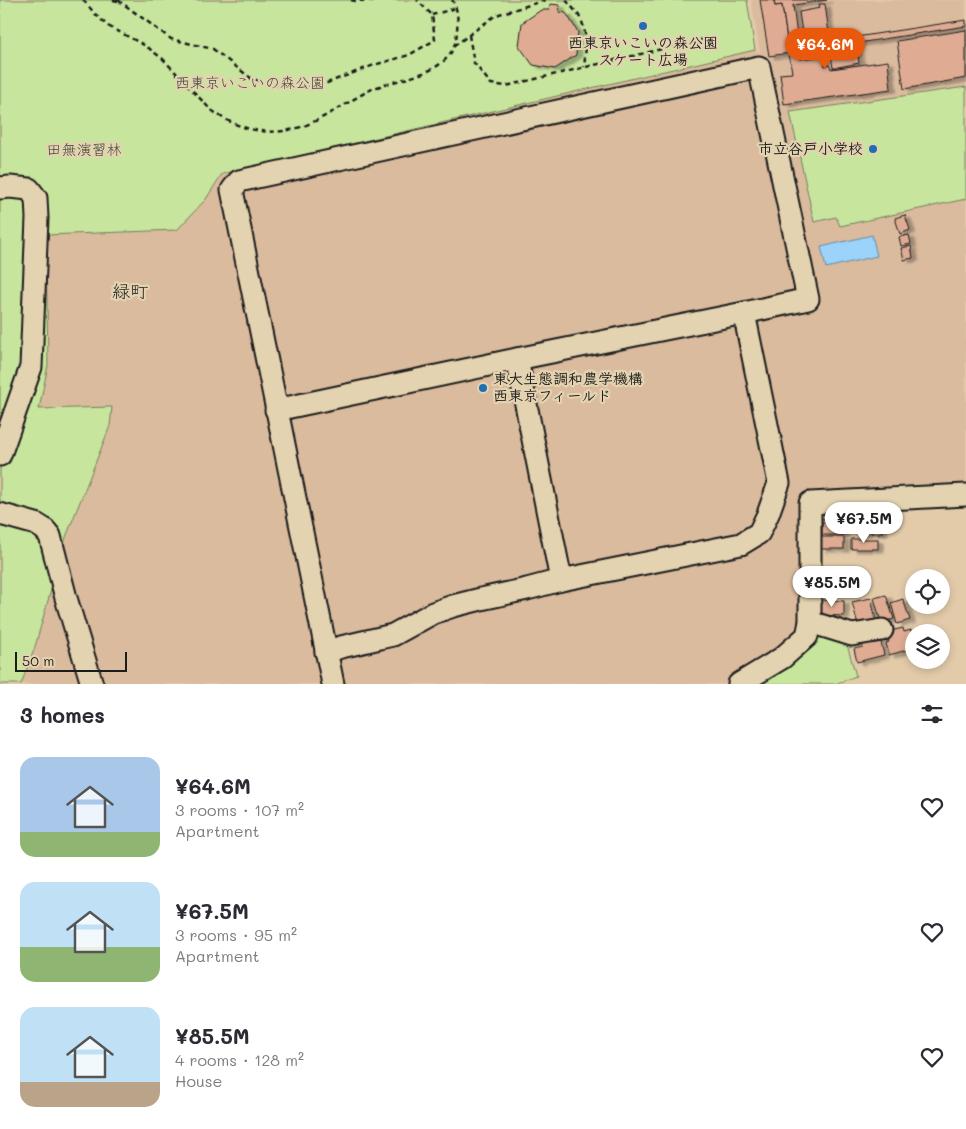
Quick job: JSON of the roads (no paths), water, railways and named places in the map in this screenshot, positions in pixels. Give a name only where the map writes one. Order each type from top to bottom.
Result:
[{"type":"street","points":[[276,410],[517,358],[808,299],[759,67],[239,181],[232,190],[276,410],[333,684]]},
{"type":"street","points":[[0,188],[29,189],[36,198],[37,218],[31,367],[0,455]]},
{"type":"street","points":[[326,652],[393,635],[433,613],[453,606],[561,580],[741,544],[759,533],[779,483],[744,313]]},
{"type":"street","points":[[517,358],[561,580]]},
{"type":"street","points":[[739,684],[782,658],[807,636],[810,622],[813,579],[810,503],[966,495]]},
{"type":"street","points":[[0,514],[36,524],[50,536],[66,598],[92,684]]},
{"type":"street","points":[[810,622],[852,635],[882,630]]},
{"type":"water","points":[[872,235],[877,256],[826,268],[821,247]]},
{"type":"place","name":"西東京いこいの森公園 スケート広場","points":[[643,26]]},
{"type":"place","name":"市立谷戸小学校","points":[[873,149]]},
{"type":"place","name":"東大生態調和農学機構 西東京フィールド","points":[[483,388]]},
{"type":"district","name":"緑町","points":[[130,292]]},
{"type":"park label","name":"西東京いこいの森公園","points":[[250,83]]},
{"type":"park label","name":"田無演習林","points":[[84,150]]}]
